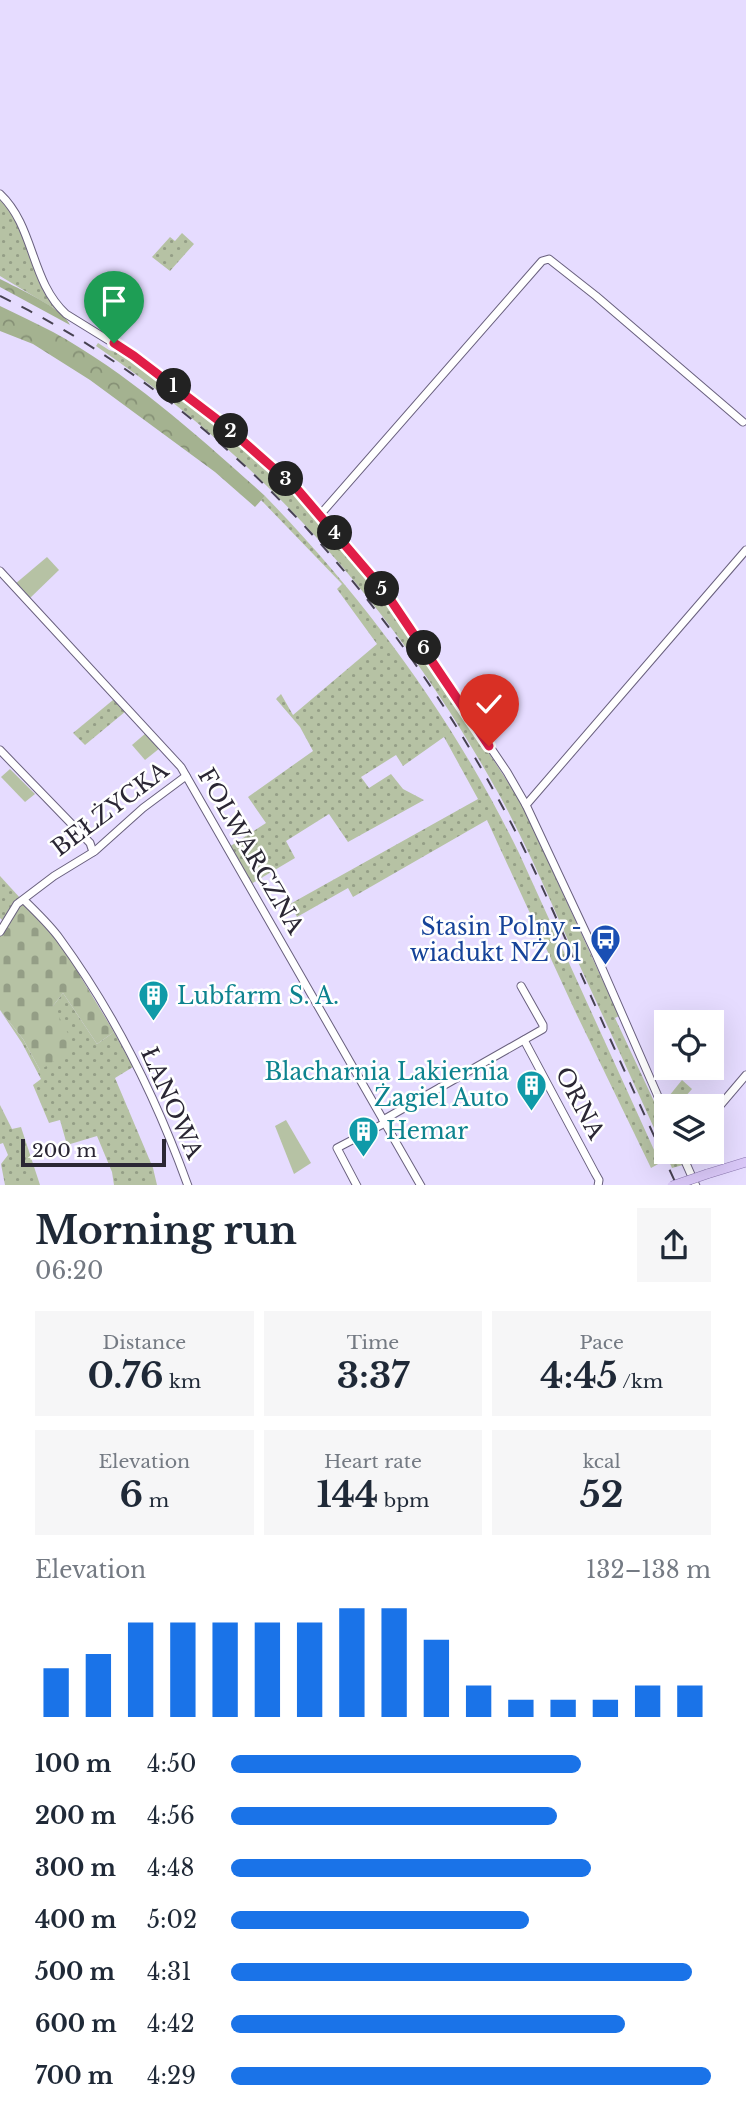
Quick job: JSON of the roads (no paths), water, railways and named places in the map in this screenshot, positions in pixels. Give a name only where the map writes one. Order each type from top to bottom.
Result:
[{"type":"main road","points":[[672,1185],[746,1162]]},
{"type":"street","points":[[0,194],[19,219],[42,281],[57,306],[134,356],[227,427],[297,489],[397,608],[526,805],[598,958],[657,1094]]},
{"type":"street","points":[[319,516],[542,261],[549,259],[743,422]]},
{"type":"street","points":[[526,805],[746,550]]},
{"type":"street","name":"FOLWARCZNA","points":[[0,570],[181,767],[421,1185]]},
{"type":"street","points":[[0,750],[90,843],[93,852]]},
{"type":"street","name":"BEŁŻYCKA","points":[[0,932],[17,904],[93,852],[143,808],[186,776]]},
{"type":"street","name":"ŁANOWA","points":[[24,900],[59,937],[126,1048],[154,1104],[188,1185]]},
{"type":"street","points":[[357,1185],[337,1148],[543,1029],[521,986]]},
{"type":"street","name":"ORNA","points":[[527,1038],[599,1180],[598,1185]]},
{"type":"street","points":[[724,1101],[746,1075]]},
{"type":"street","points":[[686,1164],[696,1185]]},
{"type":"railway","points":[[0,296],[77,338],[149,386],[218,442],[282,502],[341,567],[396,637],[445,709],[514,828],[677,1185]]},
{"type":"place","name":"Stasin Polny - wiadukt NŻ 01","points":[[605,967]]},
{"type":"place","name":"Lubfarm S. A.","points":[[154,1023]]},
{"type":"place","name":"Blacharnia Lakiernia Żagiel Auto","points":[[532,1112]]},
{"type":"place","name":"Hemar","points":[[363,1158]]}]
